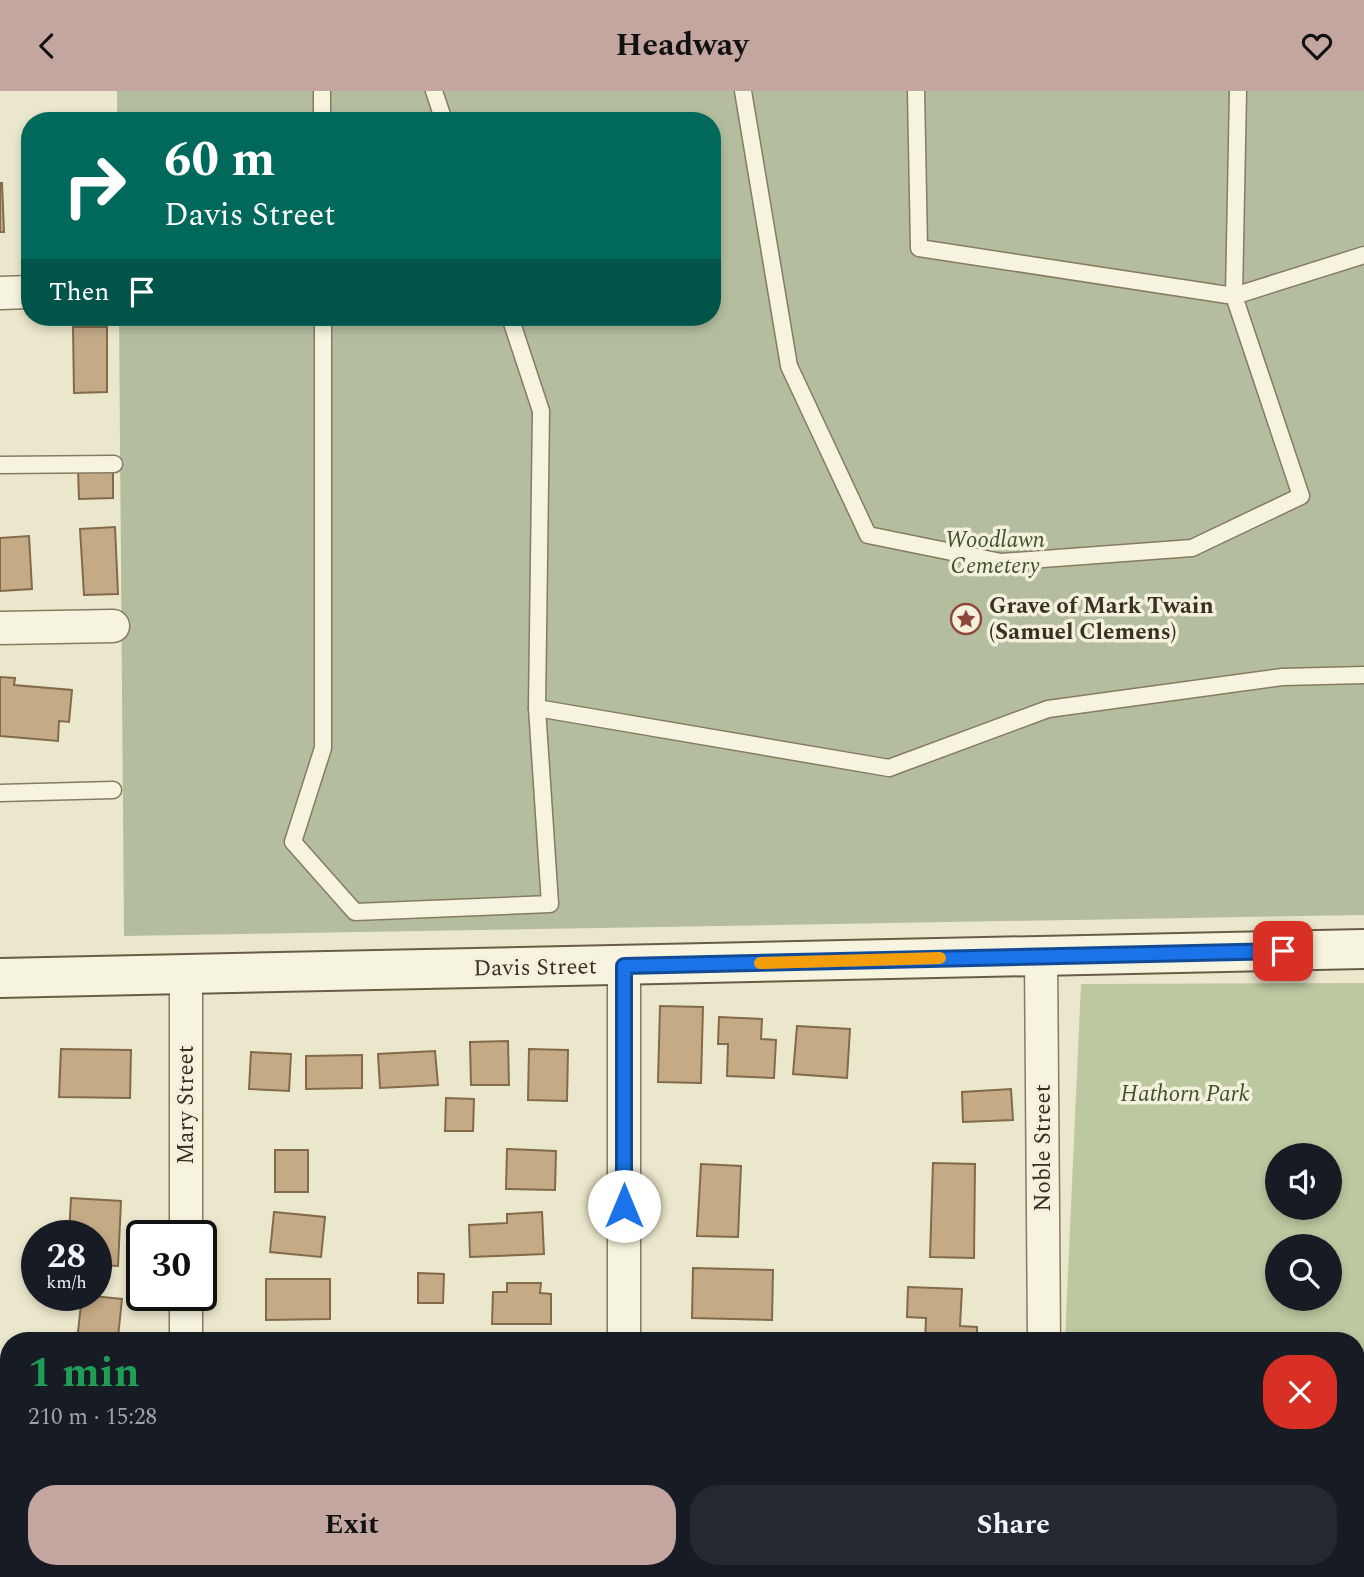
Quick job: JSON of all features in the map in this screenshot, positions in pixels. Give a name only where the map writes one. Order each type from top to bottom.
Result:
[{"type":"street","points":[[0,293],[21,292]]},
{"type":"street","points":[[0,628],[113,626]]},
{"type":"street","name":"Davis Street","points":[[0,978],[1364,949]]},
{"type":"street","name":"Noble Street","points":[[1041,956],[1044,1332]]},
{"type":"street","points":[[624,966],[624,1332]]},
{"type":"street","name":"Mary Street","points":[[186,974],[186,1220]]},
{"type":"street","points":[[186,1311],[186,1332]]},
{"type":"lane","points":[[322,91],[322,112]]},
{"type":"lane","points":[[434,91],[441,112]]},
{"type":"lane","points":[[743,91],[789,366],[868,535],[1001,562],[1192,548],[1301,496],[1234,296],[1238,91]]},
{"type":"lane","points":[[916,91],[919,248],[1234,296],[1364,255]]},
{"type":"lane","points":[[323,326],[323,748],[293,842],[355,912],[550,904],[537,708],[541,411],[513,326]]},
{"type":"lane","points":[[0,465],[114,464]]},
{"type":"lane","points":[[537,708],[889,768],[1048,709],[1282,677],[1364,675]]},
{"type":"lane","points":[[0,793],[113,790]]},
{"type":"green space","name":"Woodlawn Cemetery","points":[[117,91],[1364,91],[1364,915],[124,936],[119,326],[721,326],[721,112],[117,112]]},
{"type":"green space","name":"Hathorn Park","points":[[1364,983],[1364,1332],[1065,1332],[1081,984]]},
{"type":"building","points":[[2,183],[4,232],[0,232]]},
{"type":"building","points":[[73,327],[107,327],[107,392],[74,393]]},
{"type":"building","points":[[78,469],[113,469],[113,498],[79,499]]},
{"type":"building","points":[[115,527],[118,594],[84,595],[80,529]]},
{"type":"building","points":[[29,536],[32,589],[0,591],[0,538]]},
{"type":"building","points":[[0,677],[15,678],[14,685],[72,690],[69,722],[59,721],[58,741],[0,736]]},
{"type":"building","points":[[660,1006],[703,1007],[701,1083],[658,1082]]},
{"type":"building","points":[[719,1017],[762,1019],[761,1039],[776,1040],[774,1078],[727,1076],[728,1044],[718,1044]]},
{"type":"building","points":[[797,1026],[850,1029],[847,1078],[793,1074]]},
{"type":"building","points":[[508,1041],[509,1085],[471,1085],[470,1042]]},
{"type":"building","points":[[61,1049],[131,1050],[130,1098],[59,1097]]},
{"type":"building","points":[[529,1049],[568,1050],[567,1101],[528,1100]]},
{"type":"building","points":[[435,1051],[438,1085],[380,1088],[378,1054]]},
{"type":"building","points":[[251,1052],[291,1054],[289,1091],[249,1089]]},
{"type":"building","points":[[362,1055],[362,1088],[306,1089],[306,1056]]},
{"type":"building","points":[[1011,1089],[1013,1120],[963,1122],[962,1092]]},
{"type":"building","points":[[446,1098],[474,1099],[473,1131],[445,1131]]},
{"type":"building","points":[[507,1149],[556,1151],[555,1190],[506,1189]]},
{"type":"building","points":[[275,1150],[308,1150],[308,1192],[275,1192]]},
{"type":"building","points":[[933,1163],[975,1164],[974,1258],[930,1257]]},
{"type":"building","points":[[701,1164],[741,1166],[738,1237],[697,1236]]},
{"type":"building","points":[[71,1198],[121,1201],[118,1266],[112,1266],[112,1220],[70,1220]]},
{"type":"building","points":[[274,1212],[325,1217],[321,1257],[270,1252]]},
{"type":"building","points":[[542,1212],[544,1254],[470,1257],[469,1225],[507,1223],[507,1214]]},
{"type":"building","points":[[693,1268],[773,1270],[772,1320],[692,1318]]},
{"type":"building","points":[[418,1273],[444,1274],[443,1303],[418,1303]]},
{"type":"building","points":[[266,1279],[330,1279],[330,1319],[266,1320]]},
{"type":"building","points":[[507,1283],[541,1283],[540,1293],[551,1294],[551,1324],[492,1324],[493,1292],[507,1292]]},
{"type":"building","points":[[908,1287],[962,1289],[960,1326],[977,1327],[977,1332],[925,1332],[926,1318],[907,1317]]},
{"type":"building","points":[[112,1298],[122,1299],[119,1332],[78,1332],[80,1311],[112,1311]]},
{"type":"slow traffic","points":[[760,963],[940,958]]},
{"type":"place","name":"Grave of Mark Twain (Samuel Clemens)","points":[[966,619]]},
{"type":"route","points":[[624,1206],[624,966],[1283,951]]}]
